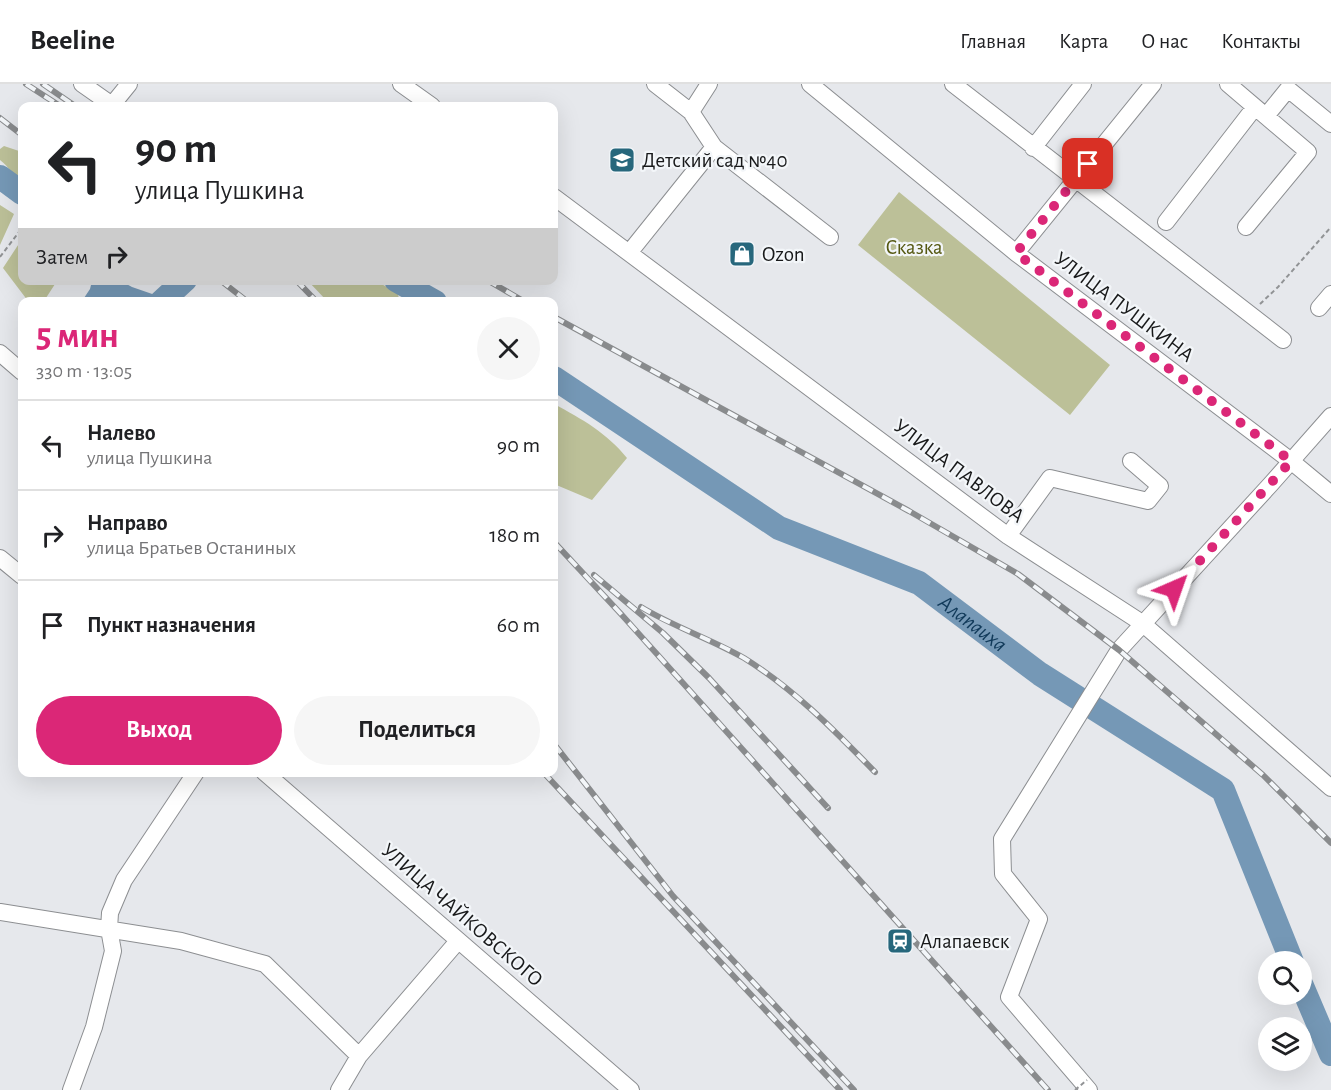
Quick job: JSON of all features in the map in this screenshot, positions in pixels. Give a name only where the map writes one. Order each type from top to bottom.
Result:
[{"type":"street","points":[[82,84],[108,102]]},
{"type":"street","points":[[114,102],[129,84]]},
{"type":"street","points":[[401,84],[426,102]]},
{"type":"street","points":[[655,84],[691,112],[714,147],[831,237]]},
{"type":"street","points":[[691,112],[709,84]]},
{"type":"street","name":"УЛИЦА ПУШКИНА","points":[[810,84],[1016,253],[1291,461],[1331,494]]},
{"type":"street","points":[[953,84],[1283,340]]},
{"type":"street","points":[[1034,148],[1083,84]]},
{"type":"street","points":[[1016,253],[1154,84]]},
{"type":"street","points":[[1228,84],[1308,152],[1246,227]]},
{"type":"street","points":[[1166,222],[1260,111],[1288,89],[1331,124]]},
{"type":"street","points":[[629,252],[714,147]]},
{"type":"street","name":"УЛИЦА ПАВЛОВА","points":[[558,200],[1008,536],[1142,623],[1331,788]]},
{"type":"street","points":[[1319,308],[1331,294]]},
{"type":"street","points":[[0,353],[18,369]]},
{"type":"street","points":[[1088,1085],[1009,998],[1039,919],[1003,874],[1002,839],[1119,650],[1331,416]]},
{"type":"street","points":[[1008,536],[1050,478],[1148,501],[1160,486],[1131,461]]},
{"type":"street","points":[[0,558],[18,573]]},
{"type":"street","points":[[72,1090],[94,1027],[113,951],[109,929],[110,913],[124,880],[193,777]]},
{"type":"street","name":"УЛИЦА ЧАЙКОВСКОГО","points":[[270,777],[632,1090]]},
{"type":"street","points":[[0,912],[181,941],[265,964],[359,1056]]},
{"type":"street","points":[[339,1090],[359,1056],[458,941]]},
{"type":"path","points":[[1249,315],[1278,287],[1331,227]]},
{"type":"path","points":[[0,256],[18,233]]},
{"type":"path","points":[[1075,1090],[1088,1085]]},
{"type":"green space","points":[[4,146],[18,151],[18,190],[10,170],[0,160],[0,149]]},
{"type":"green space","name":"Сказка","points":[[899,192],[1110,365],[1070,415],[858,245]]},
{"type":"green space","points":[[0,205],[14,214],[0,245]]},
{"type":"green space","points":[[18,245],[18,285],[54,285],[47,297],[25,297],[3,268]]},
{"type":"green space","points":[[312,285],[383,285],[398,293],[398,297],[323,297]]},
{"type":"green space","points":[[558,406],[602,434],[627,458],[592,500],[558,486]]},
{"type":"water","points":[[91,285],[128,285],[159,297],[85,297]]},
{"type":"waterway","name":"Алапаиха","points":[[0,177],[18,190]]},
{"type":"waterway","name":"Алапаиха","points":[[166,297],[180,285]]},
{"type":"waterway","name":"Алапаиха","points":[[405,285],[426,297]]},
{"type":"waterway","name":"Алапаиха","points":[[558,381],[779,528],[919,583],[1040,674],[1223,790],[1288,951]]},
{"type":"waterway","name":"Алапаиха","points":[[1310,1005],[1331,1054]]},
{"type":"railway","points":[[26,84],[54,102]]},
{"type":"railway","points":[[43,84],[69,102]]},
{"type":"railway","points":[[0,118],[18,132]]},
{"type":"railway","points":[[226,285],[242,297]]},
{"type":"railway","points":[[301,285],[312,297]]},
{"type":"railway","points":[[496,285],[516,297]]},
{"type":"railway","points":[[558,319],[909,511],[1018,574],[1119,650],[1263,775],[1331,843]]},
{"type":"railway","points":[[558,546],[1048,1090]]},
{"type":"railway","points":[[594,575],[663,633],[709,678],[828,808]]},
{"type":"railway","points":[[641,607],[731,651],[762,670],[813,711],[875,772]]},
{"type":"railway","points":[[558,749],[673,896],[854,1090]]},
{"type":"railway","points":[[548,777],[840,1090]]},
{"type":"place","name":"Детский сад №40","points":[[622,160]]},
{"type":"place","name":"Ozon","points":[[742,254]]},
{"type":"place","name":"Алапаевск","points":[[900,941]]},
{"type":"route","points":[[1088,164],[1016,253],[1291,461],[1174,589]]}]
